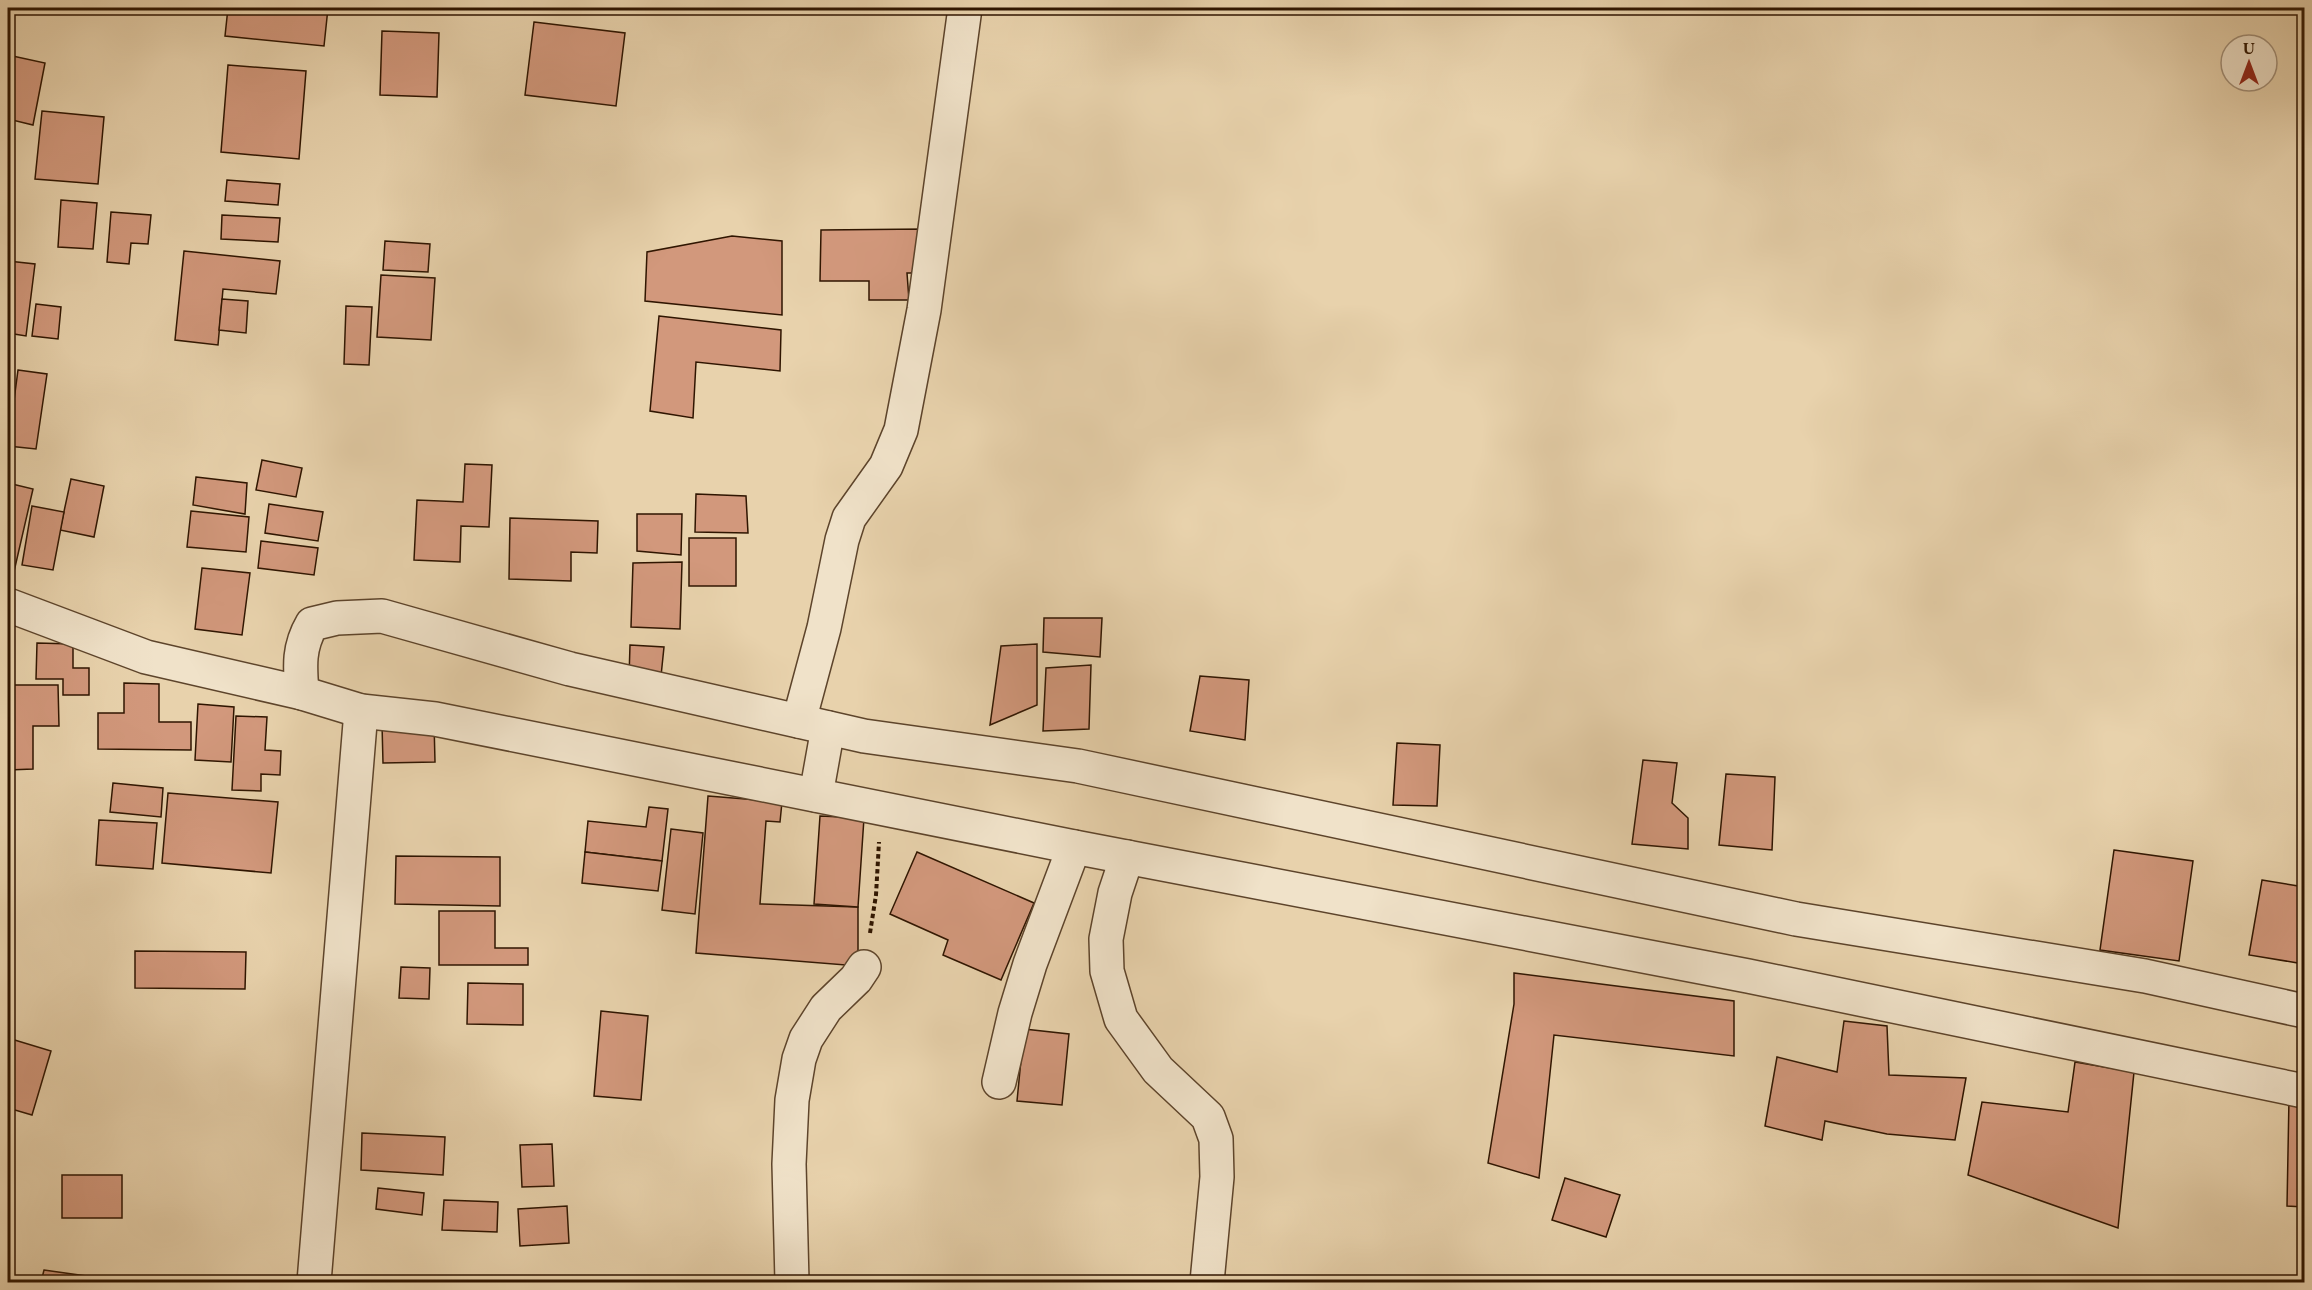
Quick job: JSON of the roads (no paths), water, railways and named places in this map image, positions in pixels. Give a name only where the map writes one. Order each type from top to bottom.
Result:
[{"type":"street","points":[[817,791],[824,628],[849,518],[886,466],[901,430],[924,310],[965,8]]},
{"type":"street","points":[[8,605],[146,657],[302,693],[361,711],[435,719],[817,791],[881,808],[1074,847],[1748,975],[2304,1090]]},
{"type":"street","points":[[302,693],[300,667],[303,640],[312,624],[338,618],[382,616],[570,669],[818,728],[1078,766],[1796,919],[2145,976],[2304,1011]]},
{"type":"street","points":[[314,1282],[361,711]]},
{"type":"street","points":[[999,1082],[1015,1012],[1030,964],[1074,847]]},
{"type":"street","points":[[1127,857],[1115,893],[1106,939],[1107,971],[1121,1018],[1158,1070],[1208,1117],[1215,1139],[1217,1178],[1207,1282]]},
{"type":"street","points":[[792,1282],[789,1164],[792,1100],[799,1059],[806,1039],[826,1008],[864,967]]}]
